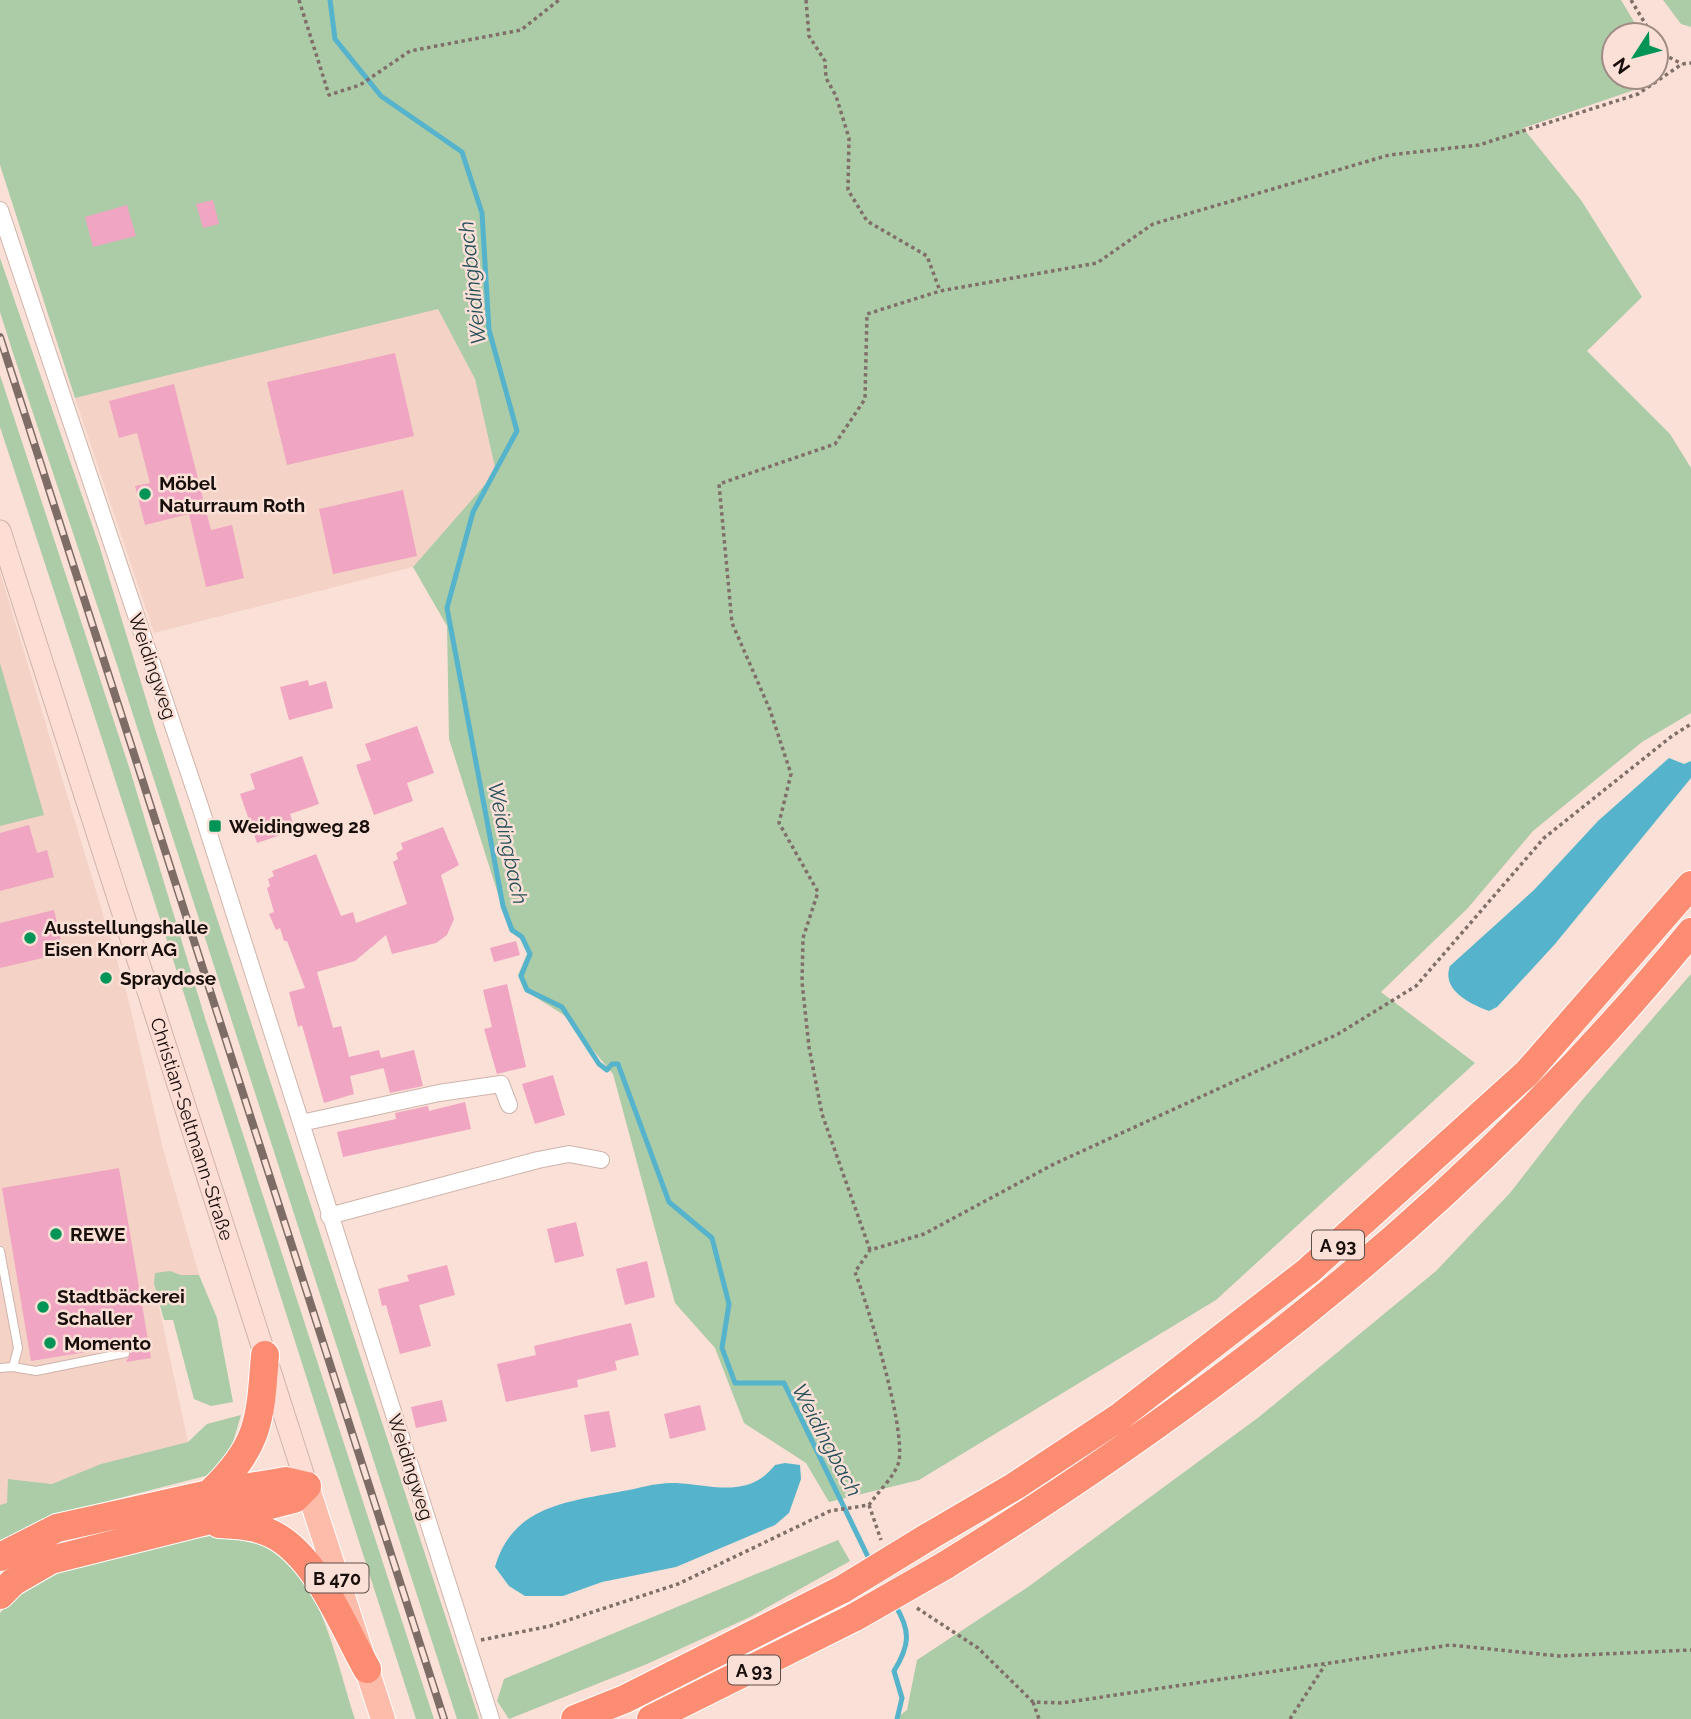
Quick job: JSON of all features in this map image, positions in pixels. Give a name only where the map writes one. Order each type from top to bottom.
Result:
[{"type":"highway","name":"A 93","points":[[575,1719],[625,1699],[844,1589],[1015,1486],[1118,1418],[1308,1271],[1527,1073],[1691,885]]},
{"type":"highway","name":"A 93","points":[[651,1719],[855,1617],[944,1566],[1096,1470],[1250,1357],[1331,1293],[1499,1143],[1590,1048],[1691,932]]},
{"type":"highway","points":[[209,1494],[241,1460],[254,1437],[261,1412],[265,1355]]},
{"type":"highway","points":[[0,1557],[57,1528],[209,1494],[286,1481],[307,1486]]},
{"type":"highway","points":[[0,1595],[13,1582],[51,1560],[294,1499],[307,1486]]},
{"type":"highway","points":[[199,1523],[247,1526],[272,1534],[292,1548],[310,1566],[367,1669]]},
{"type":"main road","name":"Christian-Seltmann-Straße","points":[[0,531],[307,1486]]},
{"type":"main road","name":"B 470","points":[[307,1486],[383,1719]]},
{"type":"street","name":"Weidingweg","points":[[0,210],[183,756],[491,1719]]},
{"type":"street","points":[[301,1124],[439,1093],[501,1083],[509,1105]]},
{"type":"street","points":[[329,1216],[538,1160],[569,1154],[601,1160]]},
{"type":"lane","points":[[0,1251],[18,1348],[13,1367]]},
{"type":"lane","points":[[0,1368],[36,1371],[125,1353]]},
{"type":"path","points":[[299,0],[329,95],[360,85],[410,51],[521,30],[559,0]]},
{"type":"path","points":[[806,0],[809,36],[825,61],[826,78],[849,138],[848,190],[867,221],[927,256],[940,291]]},
{"type":"path","points":[[1631,0],[1644,21]]},
{"type":"path","points":[[1670,58],[1682,64]]},
{"type":"path","points":[[870,1250],[822,1114],[802,982],[803,939],[818,891],[779,822],[791,774],[770,710],[732,623],[719,484],[835,443],[865,399],[867,314],[940,291],[1097,263],[1153,224],[1389,155],[1479,145],[1637,94],[1682,64],[1691,63]]},
{"type":"path","points":[[468,1643],[550,1626],[678,1584],[830,1511],[869,1505],[899,1462],[897,1430],[869,1309],[855,1272],[870,1250],[924,1234],[1054,1164],[1338,1034],[1416,986],[1544,838],[1672,736],[1691,724]]},
{"type":"path","points":[[918,1610],[978,1648],[1033,1703],[1039,1719]]},
{"type":"path","points":[[1033,1703],[1062,1703],[1450,1645],[1559,1656],[1691,1650]]},
{"type":"path","points":[[1290,1719],[1325,1665]]},
{"type":"shaded area","points":[[438,308],[475,379],[496,472],[413,567],[154,633],[75,398]]},
{"type":"shaded area","points":[[0,572],[127,994],[163,1149],[199,1275],[181,1275],[170,1271],[154,1284],[188,1442],[101,1464],[52,1484],[9,1479],[7,1506],[0,1508]]},
{"type":"green space","points":[[0,0],[1621,0],[1634,21],[1600,21],[1600,91],[1631,91],[1523,128],[1581,200],[1642,297],[1587,351],[1670,434],[1691,468],[1691,713],[1642,742],[1533,831],[1467,909],[1381,992],[1475,1063],[1216,1300],[919,1480],[829,1502],[806,1463],[744,1423],[715,1348],[675,1303],[613,1074],[564,1015],[524,990],[518,975],[528,952],[521,938],[510,932],[449,739],[447,626],[413,567],[496,472],[475,379],[438,309],[75,398],[0,165]]},
{"type":"green space","points":[[1663,0],[1691,0],[1691,27],[1681,24]]},
{"type":"green space","points":[[0,258],[99,545],[157,735],[479,1719],[457,1719],[117,665],[0,312]]},
{"type":"green space","points":[[0,375],[130,770],[205,1018],[434,1719],[416,1719],[0,427]]},
{"type":"green space","points":[[0,663],[44,815],[0,826]]},
{"type":"green space","points":[[1691,974],[1691,1719],[895,1719],[907,1710],[917,1660],[1028,1587],[1259,1417],[1436,1271],[1510,1193],[1583,1099]]},
{"type":"green space","points":[[170,1271],[181,1275],[199,1275],[217,1318],[233,1402],[211,1406],[194,1399],[173,1320],[164,1320],[154,1284],[155,1273]]},
{"type":"green space","points":[[241,1415],[230,1452],[209,1475],[62,1513],[0,1540],[0,1505],[7,1503],[8,1479],[52,1484],[101,1464],[188,1442],[207,1424]]},
{"type":"green space","points":[[222,1534],[259,1540],[278,1549],[306,1583],[327,1628],[355,1719],[0,1719],[0,1613],[22,1594],[47,1578],[104,1557]]},
{"type":"green space","points":[[838,1540],[850,1561],[750,1617],[647,1664],[509,1719],[497,1701],[504,1679]]},
{"type":"water","points":[[1669,758],[1684,764],[1691,761],[1691,778],[1555,944],[1497,1007],[1489,1011],[1459,995],[1450,982],[1450,966],[1534,890],[1598,821]]},
{"type":"water","points":[[775,1465],[800,1465],[801,1479],[789,1513],[775,1525],[676,1567],[602,1582],[563,1596],[525,1596],[509,1586],[495,1567],[503,1546],[515,1531],[545,1510],[582,1499],[662,1483],[729,1488],[741,1486],[765,1476]]},
{"type":"building","points":[[213,200],[219,224],[203,228],[196,204]]},
{"type":"building","points":[[127,205],[136,236],[93,247],[85,217]]},
{"type":"building","points":[[395,353],[414,436],[287,465],[267,382]]},
{"type":"building","points":[[174,384],[211,530],[232,525],[244,578],[206,587],[189,514],[145,525],[135,486],[150,483],[137,433],[119,438],[109,401]]},
{"type":"building","points":[[403,490],[417,556],[333,574],[319,509]]},
{"type":"building","points":[[308,680],[309,686],[326,681],[333,708],[289,720],[280,687]]},
{"type":"building","points":[[417,726],[434,773],[407,783],[413,801],[374,815],[356,765],[371,760],[365,744]]},
{"type":"building","points":[[302,756],[319,804],[290,814],[295,830],[257,843],[240,794],[255,789],[250,774]]},
{"type":"building","points":[[29,825],[37,853],[47,850],[54,877],[0,891],[0,833]]},
{"type":"building","points":[[443,827],[459,865],[441,875],[454,919],[447,935],[436,943],[392,954],[386,935],[355,961],[317,972],[333,1028],[341,1026],[349,1057],[379,1050],[381,1058],[414,1050],[423,1086],[390,1093],[384,1068],[350,1076],[354,1094],[324,1103],[302,1025],[298,1027],[289,992],[305,988],[287,941],[284,941],[280,928],[276,930],[269,914],[274,912],[267,888],[270,886],[268,879],[274,876],[272,871],[316,854],[341,916],[353,912],[356,923],[407,904],[393,862],[398,859],[396,853],[403,849],[401,843]]},
{"type":"building","name":"Ausstellungshalle Eisen Knorr AG","points":[[54,910],[64,953],[0,968],[0,923]]},
{"type":"building","points":[[516,941],[520,955],[494,962],[490,948]]},
{"type":"building","points":[[507,984],[526,1067],[497,1074],[484,1029],[492,1027],[483,990]]},
{"type":"building","points":[[553,1075],[565,1115],[535,1124],[522,1084]]},
{"type":"building","points":[[465,1102],[471,1129],[343,1157],[337,1132],[396,1119],[395,1113],[428,1106],[429,1111]]},
{"type":"building","points":[[119,1168],[151,1358],[126,1362],[131,1352],[124,1346],[31,1361],[2,1188]]},
{"type":"building","points":[[576,1222],[584,1256],[555,1263],[547,1229]]},
{"type":"building","points":[[647,1261],[655,1297],[625,1305],[616,1269]]},
{"type":"building","points":[[447,1265],[455,1295],[419,1305],[431,1346],[400,1354],[386,1305],[382,1306],[378,1289],[409,1281],[407,1275]]},
{"type":"building","points":[[631,1323],[639,1355],[615,1361],[617,1370],[577,1380],[578,1387],[506,1402],[497,1364],[536,1355],[534,1346]]},
{"type":"building","points":[[442,1400],[447,1421],[416,1428],[411,1407]]},
{"type":"building","points":[[700,1405],[706,1430],[670,1439],[664,1414]]},
{"type":"building","points":[[609,1411],[616,1447],[591,1452],[584,1415]]},
{"type":"waterway","name":"Weidingbach","points":[[330,0],[335,39],[381,96],[462,152],[482,213],[489,330],[517,431],[473,512],[447,608],[503,906],[512,930],[522,937],[530,954],[521,976],[527,990],[562,1007],[599,1064],[607,1070],[612,1064],[618,1064],[669,1202],[712,1238],[729,1304],[722,1348],[735,1383],[784,1383],[871,1563]]},
{"type":"waterway","name":"Weidingbach","points":[[895,1605],[906,1630],[906,1646],[894,1671],[902,1698],[897,1719]]},
{"type":"railway","points":[[0,337],[444,1719]]},
{"type":"place","name":"Möbel Naturraum Roth","points":[[145,494]]},
{"type":"place","name":"Weidingweg 28","points":[[215,826]]},
{"type":"place","name":"Ausstellungshalle Eisen Knorr AG","points":[[30,938]]},
{"type":"place","name":"Spraydose","points":[[106,978]]},
{"type":"place","name":"REWE","points":[[56,1234]]},
{"type":"place","name":"Stadtbäckerei Schaller","points":[[43,1307]]},
{"type":"place","name":"Momento","points":[[50,1343]]}]
